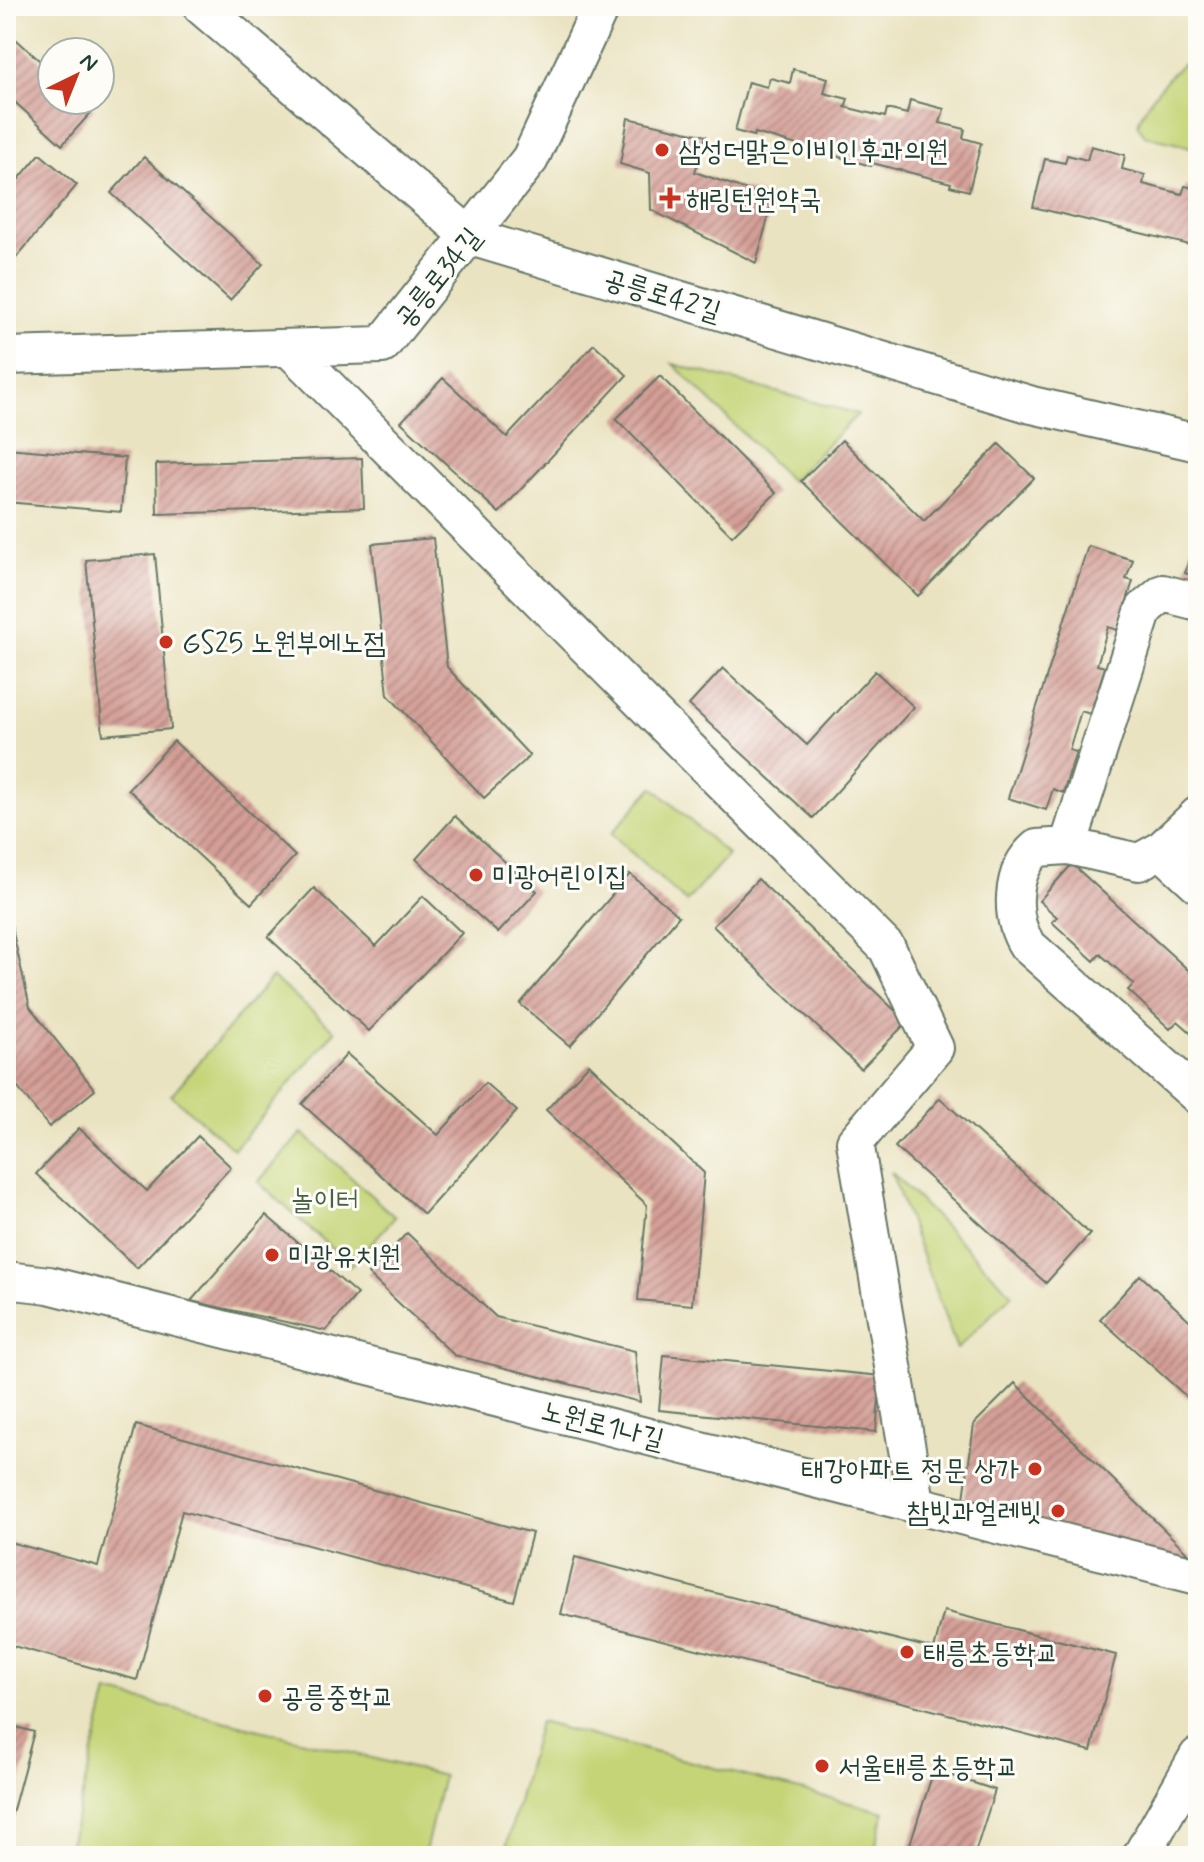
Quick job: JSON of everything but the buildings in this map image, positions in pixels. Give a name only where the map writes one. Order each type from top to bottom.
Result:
[{"type":"street","name":"공릉로42길","points":[[201,6],[471,237],[1032,405],[1198,443]]},
{"type":"street","name":"공릉로34길","points":[[6,356],[382,345],[530,159],[601,6]]},
{"type":"street","points":[[289,348],[887,948],[935,1048],[855,1142],[916,1502]]},
{"type":"street","points":[[1068,846],[1144,609],[1163,593],[1198,602]]},
{"type":"street","points":[[1198,815],[1161,850],[1139,862],[1068,846],[1037,848],[1028,856],[1015,896],[1017,930],[1027,945],[1198,1096]]},
{"type":"street","points":[[1161,850],[1198,884]]},
{"type":"street","name":"노원로1나길","points":[[6,1280],[49,1285],[916,1502],[1198,1576]]},
{"type":"street","points":[[1141,1856],[1198,1756]]},
{"type":"green space","points":[[1183,64],[1198,73],[1198,149],[1146,136],[1138,126],[1156,93]]},
{"type":"green space","points":[[673,364],[858,414],[791,481]]},
{"type":"green space","points":[[653,787],[728,855],[686,902],[611,834]]},
{"type":"green space","points":[[272,977],[335,1031],[234,1149],[171,1095]]},
{"type":"green space","name":"놀이터","points":[[302,1133],[395,1217],[351,1266],[258,1182]]},
{"type":"green space","points":[[891,1172],[1012,1294],[957,1349]]},
{"type":"green space","points":[[108,1692],[443,1776],[424,1856],[67,1856]]},
{"type":"green space","points":[[539,1722],[884,1812],[873,1856],[504,1856]]},
{"type":"place","name":"삼성더맑은이비인후과의원","points":[[662,150]]},
{"type":"place","name":"해링턴원약국","points":[[670,198]]},
{"type":"place","name":"GS25 노원부에노점","points":[[166,642]]},
{"type":"place","name":"미광어린이집","points":[[476,875]]},
{"type":"place","name":"미광유치원","points":[[272,1255]]},
{"type":"place","name":"태강아파트 정문 상가","points":[[1035,1469]]},
{"type":"place","name":"참빗과얼레빗","points":[[1058,1511]]},
{"type":"place","name":"태릉초등학교","points":[[907,1652]]},
{"type":"place","name":"공릉중학교","points":[[265,1696]]},
{"type":"place","name":"서울태릉초등학교","points":[[822,1766]]}]
